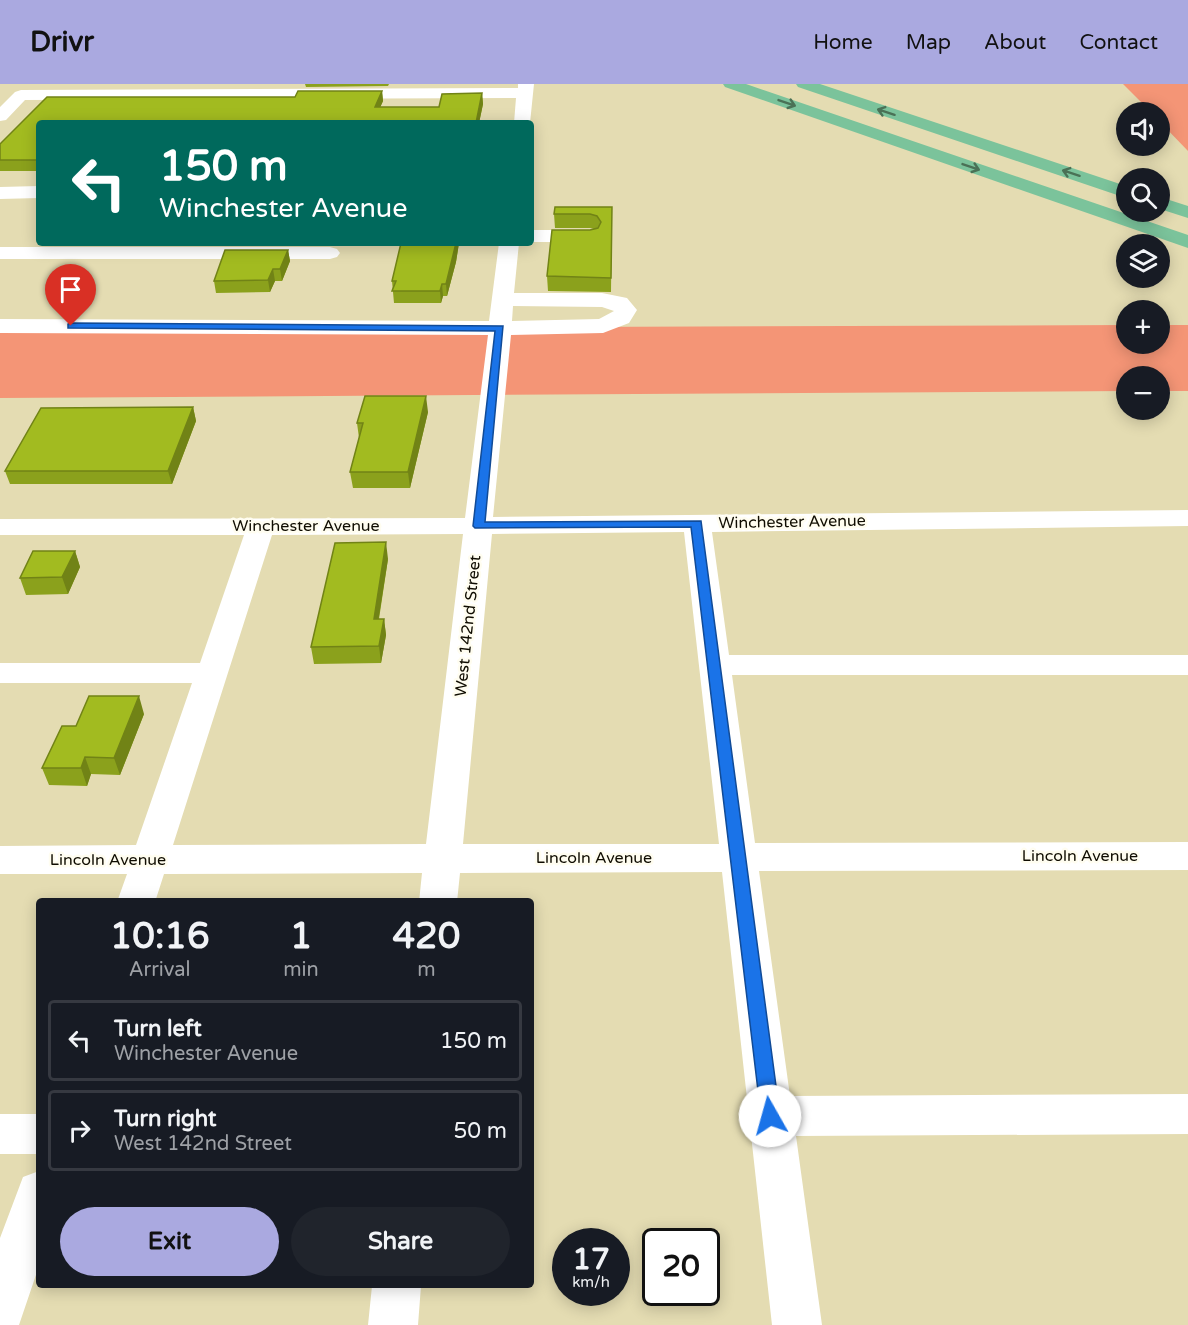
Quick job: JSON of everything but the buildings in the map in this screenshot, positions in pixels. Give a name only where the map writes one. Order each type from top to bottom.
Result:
[{"type":"highway","points":[[731,84],[1188,242]]},
{"type":"highway","points":[[804,84],[1116,189]]},
{"type":"highway","points":[[1170,206],[1188,212]]},
{"type":"street","points":[[0,116],[21,94],[526,88],[522,120]]},
{"type":"street","points":[[0,192],[36,192]]},
{"type":"street","points":[[534,236],[589,236]]},
{"type":"street","name":"West 142nd Street","points":[[438,898],[509,246]]},
{"type":"street","points":[[0,253],[330,253]]},
{"type":"street","points":[[0,326],[500,328],[603,326],[621,318],[626,310],[619,303],[602,300],[503,299]]},
{"type":"street","name":"Winchester Avenue","points":[[0,527],[479,526],[1188,518]]},
{"type":"street","points":[[697,523],[797,1325]]},
{"type":"street","points":[[137,898],[261,526]]},
{"type":"street","points":[[714,665],[1188,665]]},
{"type":"street","points":[[0,673],[212,673]]},
{"type":"street","name":"Lincoln Avenue","points":[[0,860],[1188,856]]},
{"type":"street","points":[[770,1116],[1188,1114]]},
{"type":"street","points":[[0,1134],[36,1134]]},
{"type":"street","points":[[0,1310],[36,1202]]},
{"type":"street","points":[[393,1325],[397,1288]]},
{"type":"shaded area","points":[[1123,84],[1188,84],[1188,151],[1170,132],[1170,102],[1141,102]]},
{"type":"shaded area","points":[[1116,325],[1116,354],[1170,354],[1170,325],[1188,325],[1188,391],[1170,391],[1170,366],[1116,366],[1116,391],[0,398],[0,329]]},
{"type":"route","points":[[71,326],[500,328],[479,526],[697,523],[770,1116]]}]
